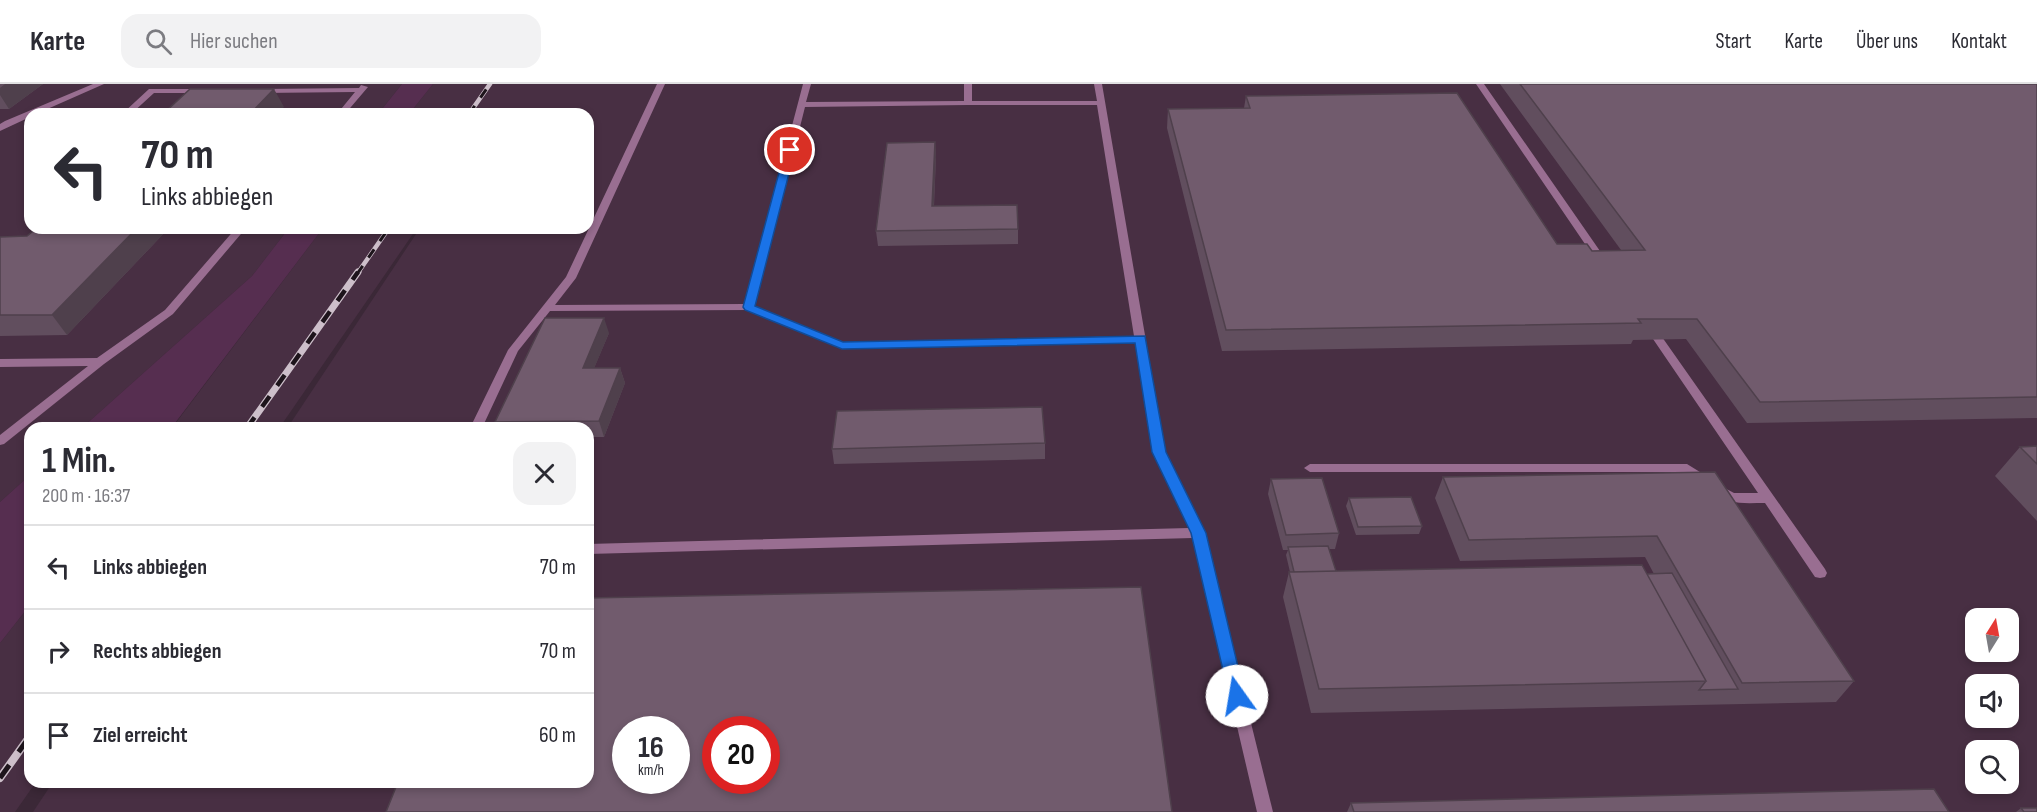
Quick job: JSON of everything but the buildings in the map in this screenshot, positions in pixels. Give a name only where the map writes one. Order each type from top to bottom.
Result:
[{"type":"lane","points":[[43,108],[100,84]]},
{"type":"lane","points":[[594,228],[661,84]]},
{"type":"lane","points":[[749,307],[807,84]]},
{"type":"lane","points":[[968,84],[968,103]]},
{"type":"lane","points":[[1098,84],[1159,452],[1198,533],[1264,812]]},
{"type":"lane","points":[[1480,84],[1609,271]]},
{"type":"lane","points":[[257,91],[365,87]]},
{"type":"lane","points":[[346,108],[365,87]]},
{"type":"lane","points":[[133,108],[152,91],[210,91]]},
{"type":"lane","points":[[801,105],[1101,103]]},
{"type":"lane","points":[[0,128],[24,116]]},
{"type":"lane","points":[[24,422],[100,362],[169,312],[236,234]]},
{"type":"lane","points":[[479,422],[513,350],[571,278],[591,234]]},
{"type":"lane","points":[[547,308],[749,307],[842,346],[1140,339]]},
{"type":"lane","points":[[1658,339],[1820,573]]},
{"type":"lane","points":[[0,363],[100,362]]},
{"type":"lane","points":[[0,441],[24,422]]},
{"type":"lane","points":[[1310,468],[1687,468],[1731,498],[1766,498]]},
{"type":"lane","points":[[594,549],[1198,533]]},
{"type":"shaded area","points":[[0,84],[402,84],[383,108],[24,108],[24,234],[284,234],[252,276],[89,422],[24,422],[24,480],[0,502]]},
{"type":"shaded area","points":[[402,84],[433,84],[414,108],[383,108]]},
{"type":"shaded area","points":[[433,84],[2037,84],[2037,812],[33,812],[49,788],[594,788],[594,422],[291,422],[416,234],[594,234],[594,108],[414,108]]},
{"type":"shaded area","points":[[284,234],[318,234],[176,422],[89,422],[252,276]]},
{"type":"shaded area","points":[[318,234],[413,234],[283,422],[177,422]]},
{"type":"shaded area","points":[[24,480],[24,613],[0,643],[0,502]]},
{"type":"shaded area","points":[[24,613],[24,788],[32,788],[15,812],[0,812],[0,643]]},
{"type":"railway","points":[[473,108],[490,84]]},
{"type":"railway","points":[[357,274],[385,234]]},
{"type":"railway","points":[[251,422],[358,272]]},
{"type":"railway","points":[[0,778],[24,744]]},
{"type":"route","points":[[790,150],[749,307],[842,346],[1140,339],[1159,452],[1198,533],[1237,696]]}]
